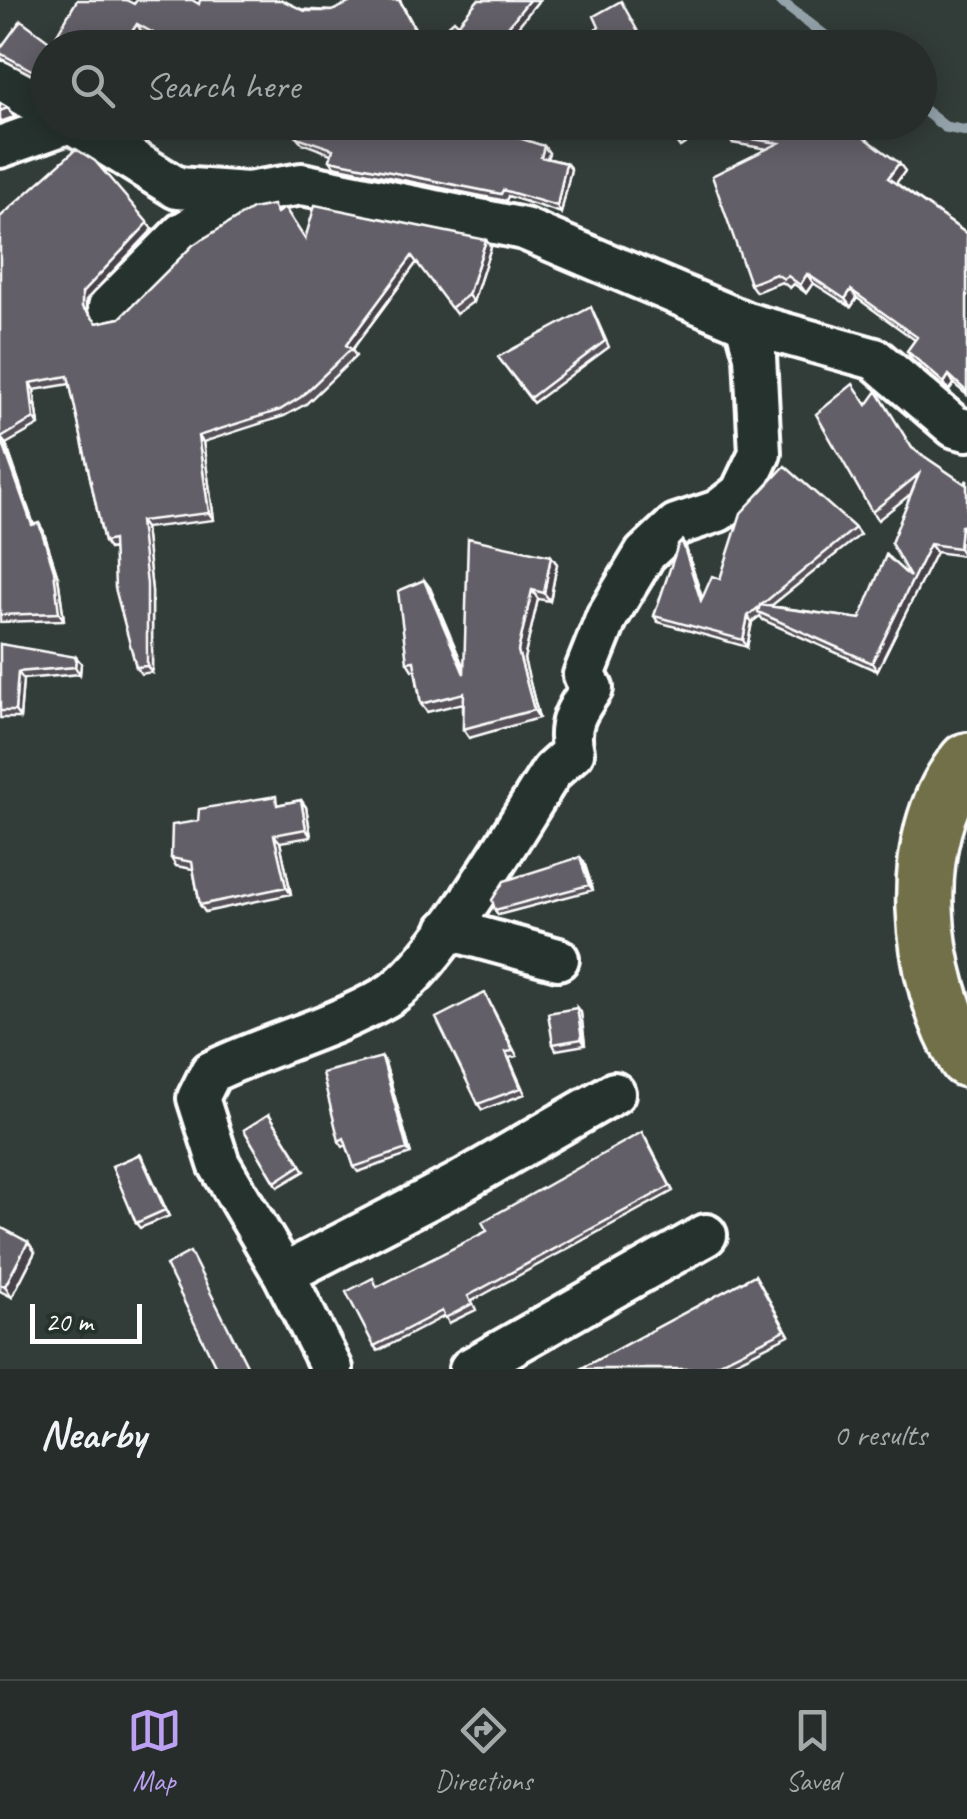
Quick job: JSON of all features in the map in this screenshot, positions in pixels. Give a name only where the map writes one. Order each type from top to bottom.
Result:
[{"type":"main road","points":[[967,761],[936,821],[924,894],[927,947],[946,1022],[967,1059]]},
{"type":"street","points":[[0,82],[30,98]]},
{"type":"street","points":[[0,147],[30,136]]},
{"type":"street","points":[[100,140],[177,188],[248,192],[302,184],[524,229],[746,322],[874,359],[955,428],[967,430]]},
{"type":"street","points":[[109,307],[183,233],[248,192]]},
{"type":"street","points":[[332,1369],[284,1274],[219,1164],[205,1130],[198,1098],[211,1072],[390,995],[426,959],[552,771],[573,752],[569,737],[574,714],[592,688],[584,675],[607,617],[645,554],[676,525],[718,511],[741,493],[760,453],[755,356],[746,322]]},
{"type":"street","points":[[448,929],[558,959]]},
{"type":"street","points":[[284,1274],[457,1184],[614,1094]]},
{"type":"street","points":[[470,1369],[706,1235]]},
{"type":"building","points":[[77,0],[126,0],[134,4],[137,0],[192,0],[199,4],[200,0],[282,0],[305,11],[332,11],[355,0],[399,0],[415,30],[148,30],[137,24],[133,30],[60,30]]},
{"type":"building","points":[[478,0],[529,0],[506,29],[443,30],[454,20],[458,24]]},
{"type":"building","points":[[621,1],[637,30],[594,30],[599,27],[594,16]]},
{"type":"building","points":[[21,20],[34,30],[30,30],[30,69],[0,53]]},
{"type":"building","points":[[306,140],[525,140],[544,146],[541,157],[566,163],[557,206],[503,190],[501,194],[330,160],[333,149]]},
{"type":"building","points":[[759,140],[868,140],[899,163],[888,178],[967,234],[967,392],[949,375],[944,383],[907,351],[917,337],[851,290],[845,299],[807,274],[800,285],[788,276],[784,279],[776,274],[750,284],[712,176],[779,143]]},
{"type":"building","points":[[76,149],[95,161],[148,223],[82,293],[82,307],[97,323],[120,318],[193,245],[252,209],[273,205],[277,213],[285,208],[305,239],[315,205],[486,240],[468,295],[451,308],[412,256],[346,345],[351,349],[301,397],[280,410],[198,436],[209,513],[140,521],[147,584],[147,666],[136,667],[115,588],[113,540],[104,542],[68,376],[30,383],[34,418],[1,438],[32,525],[39,523],[54,570],[59,613],[0,615],[0,217]]},
{"type":"building","points":[[591,307],[605,341],[530,398],[498,357]]},
{"type":"building","points":[[853,384],[867,405],[877,391],[912,448],[965,484],[967,480],[967,525],[961,526],[959,548],[930,544],[872,663],[758,612],[760,605],[860,619],[886,555],[910,577],[891,543],[919,474],[872,512],[816,414]]},
{"type":"building","points":[[785,466],[855,528],[748,616],[743,640],[654,616],[678,545],[682,541],[701,601],[712,576],[720,579],[741,513]]},
{"type":"building","points":[[468,538],[551,556],[544,593],[532,590],[518,651],[534,710],[463,729],[464,693],[421,704],[414,661],[407,662],[398,591],[424,580],[464,674]]},
{"type":"building","points":[[0,644],[76,657],[75,667],[18,672],[15,711],[0,711]]},
{"type":"building","points":[[276,796],[277,805],[301,800],[306,829],[274,835],[286,887],[200,905],[192,862],[171,858],[172,825],[198,821],[199,809]]},
{"type":"building","points":[[580,857],[589,885],[495,910],[492,900],[504,881]]},
{"type":"building","points":[[485,993],[513,1051],[506,1052],[521,1088],[478,1104],[436,1018]]},
{"type":"building","points":[[577,1008],[582,1039],[553,1044],[548,1013]]},
{"type":"building","points":[[382,1057],[407,1149],[354,1167],[344,1138],[339,1141],[322,1073]]},
{"type":"building","points":[[269,1114],[301,1165],[275,1182],[244,1130]]},
{"type":"building","points":[[642,1132],[670,1186],[468,1296],[472,1304],[445,1318],[442,1311],[374,1346],[346,1292],[373,1278],[377,1287],[487,1231],[482,1222]]},
{"type":"building","points":[[140,1154],[165,1210],[136,1223],[112,1166]]},
{"type":"building","points":[[0,1227],[28,1242],[5,1286],[0,1284]]},
{"type":"building","points":[[190,1252],[249,1369],[217,1369],[166,1265]]},
{"type":"building","points":[[755,1275],[785,1330],[707,1369],[580,1369]]},
{"type":"waterway","points":[[779,0],[818,30]]},
{"type":"waterway","points":[[937,121],[945,127],[967,131]]}]
